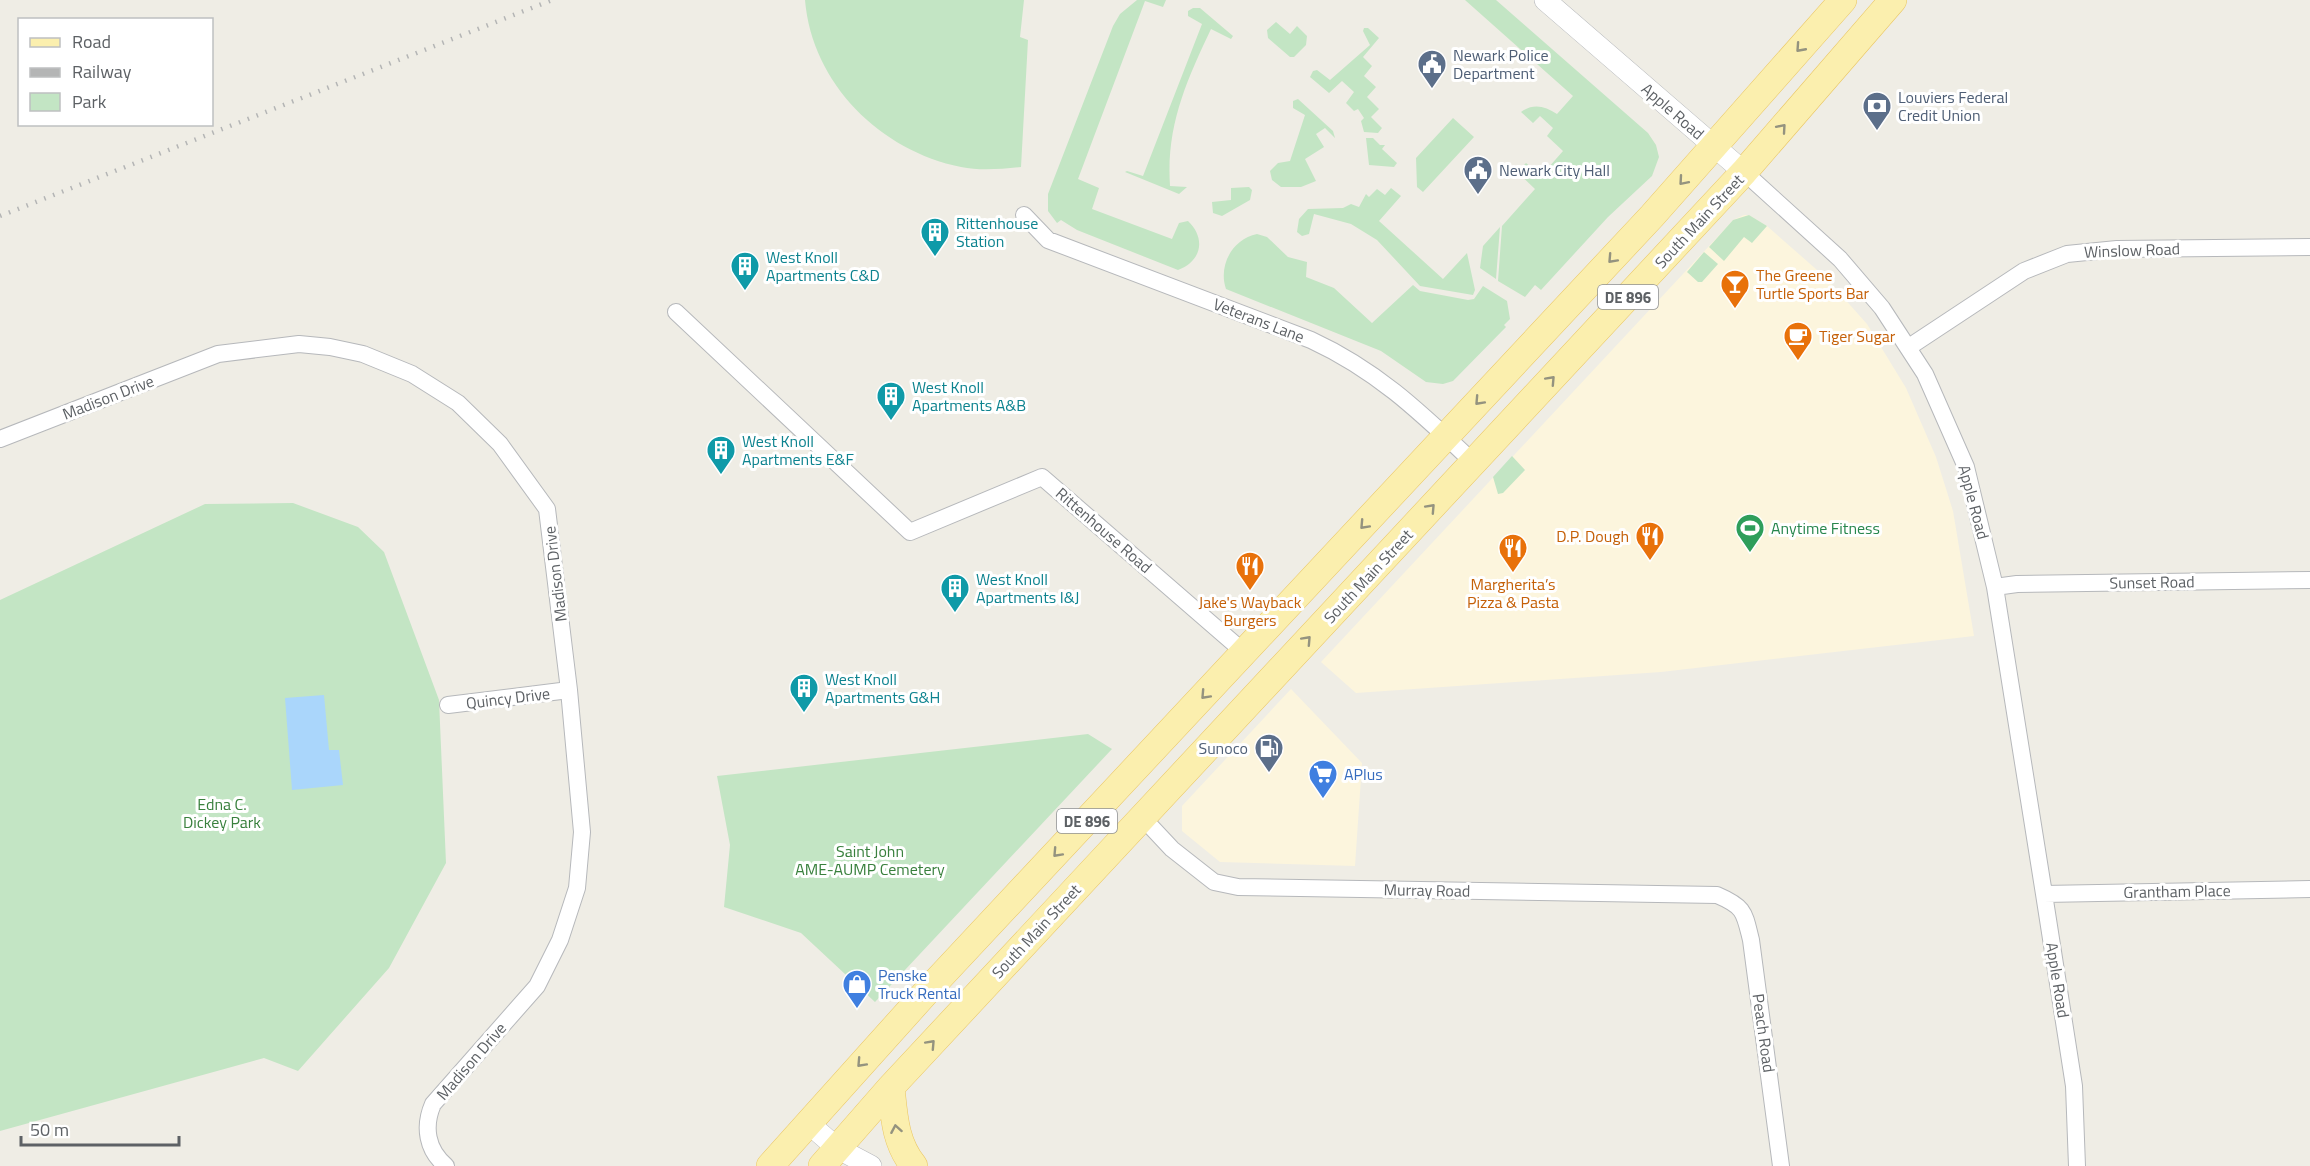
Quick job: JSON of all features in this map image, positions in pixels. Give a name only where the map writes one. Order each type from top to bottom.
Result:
[{"type":"main road","name":"South Main Street","points":[[836,1160],[891,1087],[1744,172],[1893,0]]},
{"type":"main road","name":"DE 896","points":[[770,1166],[807,1122],[1652,216],[1837,1]]},
{"type":"main road","points":[[1278,617],[1281,669]]},
{"type":"main road","points":[[1243,709],[1245,653]]},
{"type":"main road","points":[[891,1087],[898,1138],[904,1154],[915,1166]]},
{"type":"street","name":"Apple Road","points":[[1545,0],[1570,10],[1714,146],[1840,259],[1882,308],[1909,347],[1940,404],[1966,467],[1995,587],[2074,1086],[2077,1166]]},
{"type":"street","name":"Veterans Lane","points":[[1024,215],[1048,240],[1311,340],[1341,354],[1384,381],[1474,463]]},
{"type":"street","name":"Winslow Road","points":[[1909,347],[2024,271],[2067,254],[2117,249],[2310,247]]},
{"type":"street","name":"Rittenhouse Road","points":[[676,312],[910,532],[1042,477],[1245,653]]},
{"type":"street","name":"Madison Drive","points":[[0,440],[218,354],[299,344],[330,347],[363,354],[412,374],[458,403],[500,444],[547,509],[569,690],[582,832],[577,888],[560,940],[537,986],[433,1104],[428,1116],[429,1143],[434,1155],[446,1166]]},
{"type":"street","name":"Sunset Road","points":[[1995,587],[2017,584],[2310,580]]},
{"type":"street","name":"Quincy Drive","points":[[448,705],[569,690]]},
{"type":"street","name":"Murray Road","points":[[1142,817],[1172,849],[1214,882],[1238,887],[1717,896],[1737,904]]},
{"type":"street","name":"Grantham Place","points":[[2044,894],[2310,888]]},
{"type":"street","name":"Peach Road","points":[[1737,904],[1744,912],[1751,940],[1781,1166]]},
{"type":"street","points":[[807,1122],[836,1160],[871,1166]]},
{"type":"shaded area","points":[[1749,215],[1767,226],[1825,277],[1867,324],[1906,388],[1936,457],[1953,511],[1974,636],[1661,672],[1356,693],[1321,662],[1733,220]]},
{"type":"shaded area","points":[[1291,689],[1362,763],[1355,866],[1220,862],[1182,831],[1182,806]]},
{"type":"green space","points":[[805,0],[1024,0],[1020,37],[1028,40],[1021,167],[983,169],[961,167],[932,159],[904,146],[878,129],[836,86],[821,59],[810,31]]},
{"type":"green space","points":[[1137,0],[1166,0],[1163,7],[1145,1],[1078,179],[1099,188],[1092,209],[1172,239],[1179,223],[1188,221],[1197,235],[1199,249],[1192,261],[1178,270],[1077,230],[1061,220],[1057,223],[1048,211],[1048,194],[1113,26],[1120,14]]},
{"type":"green space","points":[[1465,0],[1496,0],[1648,133],[1656,145],[1659,157],[1652,176],[1608,217],[1541,290],[1535,285],[1525,297],[1498,281],[1502,226],[1535,189],[1517,172],[1526,163],[1541,176],[1563,151],[1547,136],[1553,128],[1540,116],[1533,123],[1521,112],[1530,107],[1539,107],[1557,114],[1573,96]]},
{"type":"green space","points":[[1200,8],[1233,36],[1231,39],[1211,29],[1186,86],[1171,144],[1170,186],[1187,187],[1179,194],[1125,172],[1143,176],[1202,24],[1188,16],[1188,11]]},
{"type":"green space","points":[[1276,22],[1290,34],[1297,26],[1307,36],[1306,45],[1294,57],[1290,57],[1268,38],[1267,30]]},
{"type":"green space","points":[[1364,28],[1368,28],[1379,38],[1363,57],[1372,66],[1364,76],[1376,87],[1367,97],[1379,109],[1371,117],[1382,128],[1378,133],[1364,132],[1361,121],[1364,118],[1358,109],[1354,111],[1346,103],[1354,92],[1342,81],[1329,93],[1310,77],[1313,71],[1317,70],[1330,80],[1370,45],[1363,31]]},
{"type":"green space","points":[[1298,99],[1333,131],[1335,138],[1325,128],[1316,134],[1324,147],[1305,159],[1316,181],[1301,187],[1281,187],[1272,180],[1270,171],[1278,163],[1290,161],[1305,115],[1293,108],[1293,101]]},
{"type":"green space","points":[[1453,118],[1474,137],[1423,192],[1417,187],[1416,158]]},
{"type":"green space","points":[[1366,138],[1373,138],[1380,145],[1385,145],[1382,149],[1397,163],[1394,167],[1369,165]]},
{"type":"green space","points":[[1249,187],[1252,190],[1250,200],[1222,216],[1213,213],[1212,202],[1231,200],[1231,188]]},
{"type":"green space","points":[[1391,188],[1401,196],[1379,221],[1443,279],[1467,253],[1475,290],[1473,295],[1420,286],[1377,240],[1351,224],[1314,214],[1309,234],[1302,236],[1297,232],[1299,219],[1308,209],[1343,208],[1351,204],[1359,207],[1366,194],[1369,197],[1377,189],[1385,195]]},
{"type":"green space","points":[[1749,215],[1767,226],[1752,243],[1744,237],[1724,261],[1709,247],[1733,220]]},
{"type":"green space","points":[[1500,227],[1496,279],[1480,268],[1483,246]]},
{"type":"green space","points":[[1257,234],[1267,237],[1288,257],[1307,262],[1306,277],[1334,288],[1372,323],[1413,285],[1420,291],[1468,300],[1474,299],[1483,286],[1507,301],[1510,319],[1504,325],[1506,327],[1453,381],[1443,384],[1426,382],[1381,351],[1226,289],[1224,271],[1229,255],[1240,241]]},
{"type":"green space","points":[[1704,252],[1718,264],[1702,282],[1698,282],[1687,272]]},
{"type":"green space","points":[[1512,456],[1525,470],[1503,493],[1498,494],[1493,477]]},
{"type":"green space","name":"Edna C. Dickey Park","points":[[293,503],[358,527],[384,552],[439,700],[446,863],[389,968],[298,1071],[264,1058],[0,1131],[0,600],[205,504]]},
{"type":"green space","name":"Saint John AME-AUMP Cemetery","points":[[1088,734],[1112,749],[875,1002],[801,933],[724,907],[730,845],[717,776]]},
{"type":"water","points":[[324,695],[329,750],[339,750],[343,785],[292,790],[285,698]]},
{"type":"railway","points":[[0,216],[552,0]]},
{"type":"place","name":"Newark Police Department","points":[[1432,90]]},
{"type":"place","name":"Louviers Federal Credit Union","points":[[1877,132]]},
{"type":"place","name":"Newark City Hall","points":[[1478,196]]},
{"type":"place","name":"Rittenhouse Station","points":[[935,258]]},
{"type":"place","name":"West Knoll Apartments C&D","points":[[745,292]]},
{"type":"place","name":"The Greene Turtle Sports Bar","points":[[1735,310]]},
{"type":"place","name":"Tiger Sugar","points":[[1798,362]]},
{"type":"place","name":"West Knoll Apartments A&B","points":[[891,422]]},
{"type":"place","name":"West Knoll Apartments E&F","points":[[721,476]]},
{"type":"place","name":"Anytime Fitness","points":[[1750,554]]},
{"type":"place","name":"D.P. Dough","points":[[1650,562]]},
{"type":"place","name":"Margherita’s Pizza & Pasta","points":[[1513,574]]},
{"type":"place","name":"Jake's Wayback Burgers","points":[[1250,592]]},
{"type":"place","name":"West Knoll Apartments I&J","points":[[955,614]]},
{"type":"place","name":"West Knoll Apartments G&H","points":[[804,714]]},
{"type":"place","name":"Sunoco","points":[[1269,774]]},
{"type":"place","name":"APlus","points":[[1323,800]]},
{"type":"place","name":"Penske Truck Rental","points":[[857,1010]]}]
